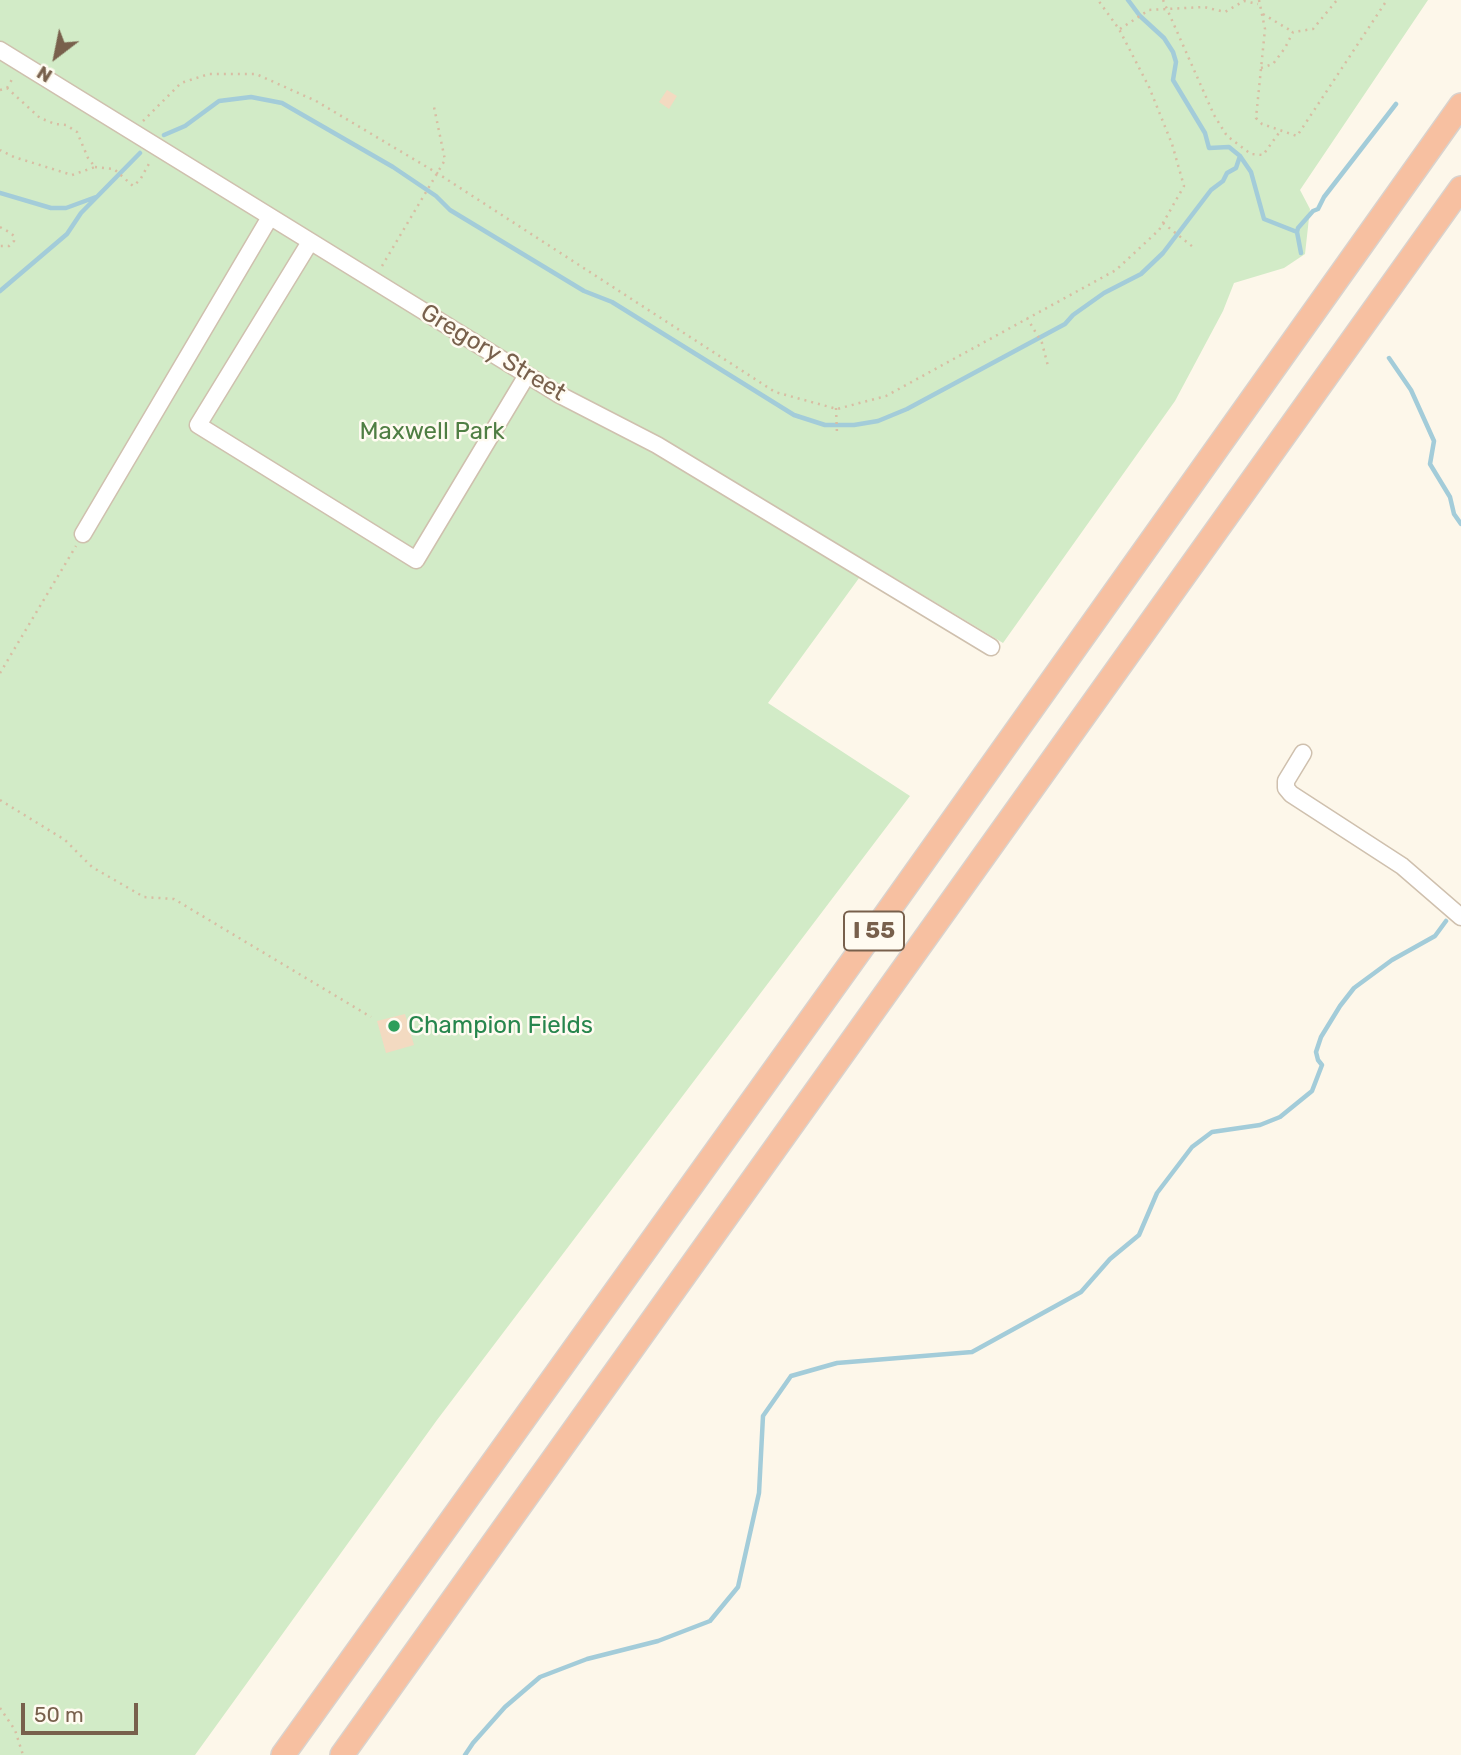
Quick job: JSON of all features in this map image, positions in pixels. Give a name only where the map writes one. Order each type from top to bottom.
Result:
[{"type":"highway","name":"I 55","points":[[284,1755],[1461,105]]},
{"type":"highway","name":"I 55","points":[[342,1755],[1461,188]]},
{"type":"street","name":"Gregory Street","points":[[0,50],[558,394],[657,445],[991,647]]},
{"type":"street","points":[[83,534],[270,217]]},
{"type":"street","points":[[310,242],[198,425],[416,560],[527,375]]},
{"type":"street","points":[[1303,753],[1286,781],[1286,788],[1291,794],[1402,866],[1461,917]]},
{"type":"path","points":[[132,132],[181,83],[209,74],[256,75],[316,101],[436,173],[775,392],[836,408],[886,396],[1116,270],[1159,230],[1184,186],[1172,144],[1149,87],[1119,29],[1098,0]]},
{"type":"path","points":[[1163,0],[1214,115],[1227,136],[1251,154],[1263,155],[1281,130]]},
{"type":"path","points":[[1263,14],[1293,32],[1313,29],[1337,0]]},
{"type":"path","points":[[1119,29],[1149,10],[1204,7],[1225,12],[1244,1],[1259,2],[1265,29],[1256,118],[1262,124],[1297,136],[1387,0]]},
{"type":"path","points":[[1261,68],[1273,64],[1293,32]]},
{"type":"path","points":[[0,90],[7,88],[14,75]]},
{"type":"path","points":[[7,88],[40,118],[66,125],[77,132],[88,158],[95,167]]},
{"type":"path","points":[[373,280],[445,160],[434,107]]},
{"type":"path","points":[[0,150],[72,175],[95,167],[114,169],[133,186],[140,180],[151,159]]},
{"type":"path","points":[[1163,223],[1193,247]]},
{"type":"path","points":[[0,227],[9,232],[14,241],[9,246],[0,246]]},
{"type":"path","points":[[1027,318],[1042,343],[1048,366]]},
{"type":"path","points":[[836,408],[837,434]]},
{"type":"path","points":[[0,673],[83,534]]},
{"type":"path","points":[[0,800],[65,840],[92,867],[144,897],[174,899],[371,1017]]},
{"type":"path","points":[[0,1708],[15,1730],[23,1755]]},
{"type":"green space","name":"Maxwell Park","points":[[0,0],[1428,0],[1300,190],[1310,209],[1305,254],[1284,268],[1234,283],[1223,311],[1175,401],[1003,643],[870,563],[768,703],[910,796],[437,1420],[195,1755],[0,1755]]},
{"type":"building","points":[[667,90],[677,96],[669,109],[659,102]]},
{"type":"building","points":[[405,1014],[414,1045],[386,1053],[377,1021]]},
{"type":"waterway","points":[[1128,0],[1140,16],[1164,38],[1173,52],[1176,62],[1173,80],[1205,133],[1209,148],[1229,147],[1240,156],[1251,172],[1264,219],[1297,232]]},
{"type":"waterway","points":[[164,135],[185,126],[219,101],[251,97],[282,103],[393,167],[436,196],[450,210],[584,291],[612,302],[794,415],[825,425],[854,425],[878,421],[907,409],[1065,324],[1104,293],[1141,274],[1163,253],[1211,190],[1223,181],[1227,173],[1236,168],[1240,156]]},
{"type":"waterway","points":[[1301,253],[1298,228],[1318,209],[1324,197],[1396,104]]},
{"type":"waterway","points":[[0,291],[67,234],[81,213],[140,153]]},
{"type":"waterway","points":[[0,193],[51,208],[66,208],[96,197]]},
{"type":"waterway","points":[[1389,358],[1411,390],[1434,441],[1430,464],[1450,497],[1454,514],[1461,524]]},
{"type":"waterway","points":[[465,1755],[505,1707],[540,1677],[587,1659],[658,1641],[710,1621],[738,1587],[759,1493],[763,1416],[791,1376],[837,1363],[972,1352],[1081,1292],[1110,1259],[1139,1235],[1157,1193],[1192,1147],[1212,1132],[1260,1125],[1280,1117],[1312,1091],[1322,1065],[1316,1052],[1321,1037],[1354,988],[1392,960],[1435,936],[1446,921]]},
{"type":"place","name":"Champion Fields","points":[[394,1026]]}]
